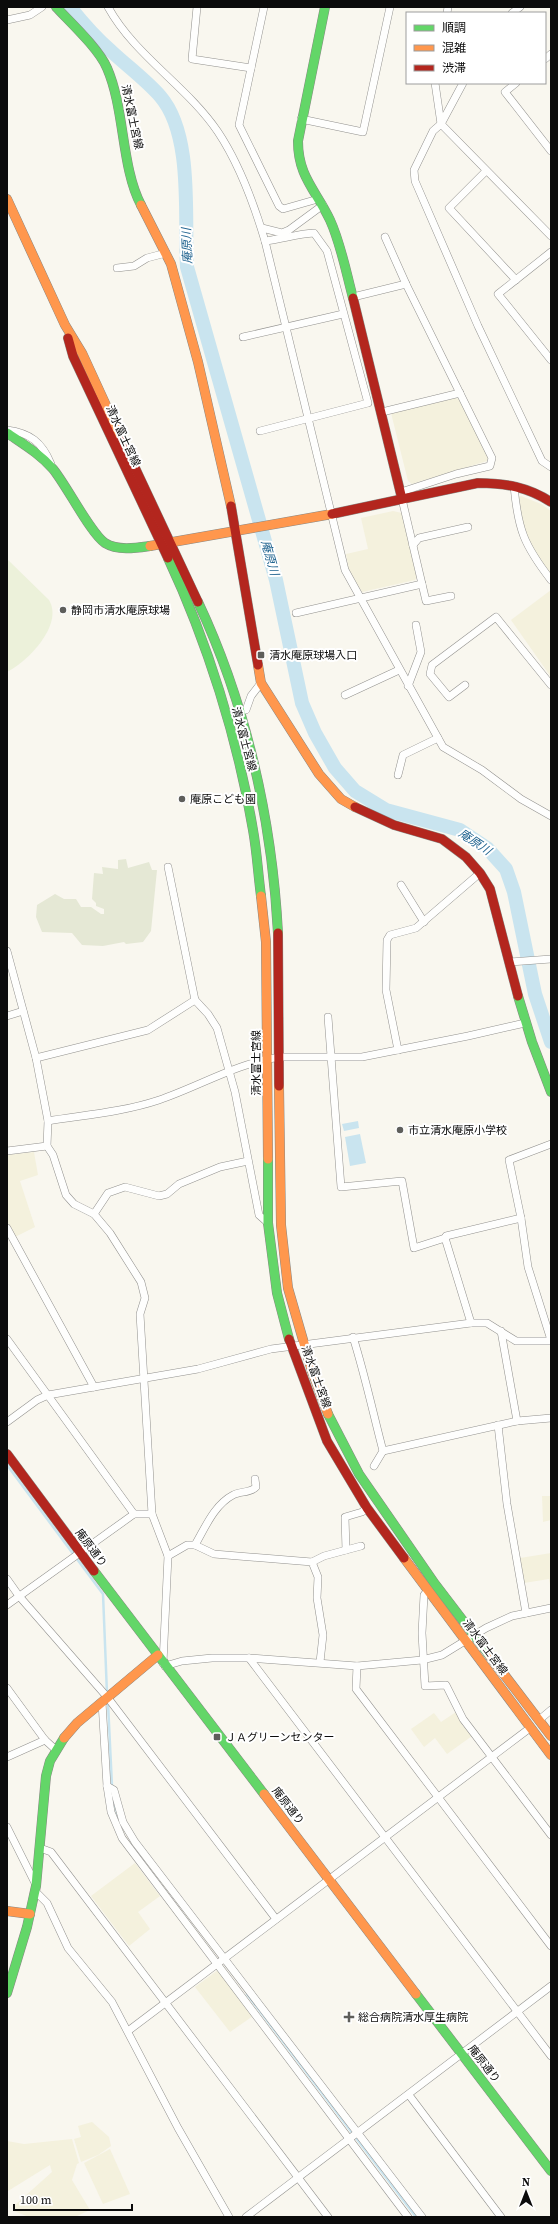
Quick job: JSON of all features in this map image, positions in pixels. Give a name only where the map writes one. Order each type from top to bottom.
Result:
[{"type":"main road","name":"清水富士宮線","points":[[56,7],[89,43],[107,66],[115,94],[133,184],[140,202],[171,264],[198,362],[236,530],[261,683],[319,774],[341,799],[368,814],[394,825],[442,839],[457,848],[480,872],[490,889],[525,1023],[537,1060],[551,1092]]},
{"type":"main road","points":[[325,7],[301,119],[298,141],[299,163],[335,230],[402,496]]},
{"type":"main road","name":"清水富士宮線","points":[[7,199],[65,325],[82,353],[172,543],[216,642],[239,712],[254,766],[272,859],[280,965],[279,1146],[281,1225],[288,1288],[312,1371],[329,1415],[359,1474],[435,1584],[551,1736]]},
{"type":"main road","name":"清水富士宮線","points":[[65,325],[73,356],[186,601],[217,686],[235,747],[253,831],[266,942],[268,1223],[276,1294],[291,1347],[328,1441],[367,1508],[427,1591],[551,1755]]},
{"type":"main road","points":[[7,432],[33,451],[52,468],[72,495],[96,535],[106,544],[128,549],[161,545],[236,530],[331,514],[402,496],[482,482],[514,486],[534,492],[551,502]]},
{"type":"main road","name":"庵原通り","points":[[7,1454],[162,1662],[329,1878],[461,2054],[548,2161],[551,2171]]},
{"type":"main road","points":[[7,1994],[30,1914],[40,1848],[47,1775],[55,1749],[77,1721],[105,1700],[162,1662]]},
{"type":"main road","points":[[7,1911],[30,1914]]},
{"type":"street","points":[[7,20],[30,15],[42,7]]},
{"type":"street","points":[[108,7],[129,37],[197,107],[218,132],[253,201],[262,228],[331,514],[346,570],[359,598],[444,748],[482,770],[521,799],[551,816]]},
{"type":"street","points":[[197,7],[192,59],[251,68]]},
{"type":"street","points":[[264,7],[239,125],[279,206],[283,209],[321,202]]},
{"type":"street","points":[[301,119],[363,132],[390,7]]},
{"type":"street","points":[[435,84],[441,124],[551,236]]},
{"type":"street","points":[[462,84],[441,124],[433,131],[414,170],[416,181],[484,340],[542,461],[551,467]]},
{"type":"street","points":[[515,84],[505,92],[551,151]]},
{"type":"street","points":[[486,171],[449,208],[516,280]]},
{"type":"street","points":[[262,228],[282,232],[289,230],[321,202]]},
{"type":"street","points":[[260,431],[368,403],[327,251],[314,234],[296,234],[290,238],[265,241]]},
{"type":"street","points":[[385,237],[406,284],[492,458],[490,466],[456,474],[402,496],[426,601],[451,596]]},
{"type":"street","points":[[551,252],[498,294],[551,360]]},
{"type":"street","points":[[117,268],[134,266],[147,258],[166,253]]},
{"type":"street","points":[[353,297],[406,284]]},
{"type":"street","points":[[242,337],[343,314]]},
{"type":"street","points":[[382,412],[460,393]]},
{"type":"street","points":[[514,486],[518,520],[522,532],[529,549],[551,580]]},
{"type":"street","points":[[413,545],[419,538],[468,527]]},
{"type":"street","points":[[296,614],[422,584]]},
{"type":"street","points":[[465,685],[449,698],[430,674],[432,665],[496,617],[551,685]]},
{"type":"street","points":[[408,686],[421,652],[416,625]]},
{"type":"street","points":[[346,695],[399,670]]},
{"type":"street","points":[[239,712],[246,710],[251,696],[261,683]]},
{"type":"street","points":[[398,775],[403,755],[438,738]]},
{"type":"street","points":[[168,867],[194,1000],[208,1014],[217,1028],[235,1092],[259,1215],[268,1223]]},
{"type":"street","points":[[398,1050],[386,990],[387,940],[390,935],[416,928],[480,872]]},
{"type":"street","points":[[401,886],[424,922]]},
{"type":"street","points":[[7,951],[36,1058],[48,1121],[48,1146],[53,1155],[66,1195],[74,1204],[94,1214],[110,1233],[141,1282],[145,1298],[140,1314],[152,1514],[168,1556],[162,1662],[212,1658],[248,1658],[320,1662],[357,1666],[422,1660],[442,1656],[475,1635],[512,1616],[551,1608]]},
{"type":"street","points":[[510,962],[533,959],[551,959]]},
{"type":"street","points":[[36,1058],[148,1030],[194,1000]]},
{"type":"street","points":[[7,1016],[23,1011]]},
{"type":"street","points":[[328,1017],[342,1187],[402,1181],[414,1248],[445,1238],[446,1236],[521,1218]]},
{"type":"street","points":[[48,1121],[138,1107],[228,1071],[268,1058],[362,1057],[525,1023]]},
{"type":"street","points":[[7,1422],[37,1400],[48,1395],[198,1369],[271,1349],[471,1323],[487,1323],[516,1341],[551,1340],[528,1267],[521,1218],[509,1160],[551,1144]]},
{"type":"street","points":[[7,1151],[48,1146]]},
{"type":"street","points":[[94,1214],[108,1193],[125,1187],[159,1196],[167,1194],[179,1184],[220,1167],[248,1162]]},
{"type":"street","points":[[7,1228],[94,1387]]},
{"type":"street","points":[[445,1238],[471,1323]]},
{"type":"street","points":[[501,1331],[518,1420]]},
{"type":"street","points":[[353,1338],[364,1372],[368,1399],[383,1451]]},
{"type":"street","points":[[7,1339],[134,1514]]},
{"type":"street","points":[[374,1466],[383,1451],[518,1420],[551,1418]]},
{"type":"street","points":[[498,1425],[508,1504],[526,1613]]},
{"type":"street","points":[[195,1545],[216,1509],[232,1495],[254,1490],[256,1487],[255,1479]]},
{"type":"street","points":[[346,1550],[345,1517],[362,1512],[367,1508]]},
{"type":"street","points":[[7,1605],[134,1514],[152,1514]]},
{"type":"street","points":[[168,1556],[187,1546],[195,1545],[214,1554],[312,1562],[361,1546]]},
{"type":"street","points":[[312,1562],[318,1577],[317,1598],[323,1634],[320,1662]]},
{"type":"street","points":[[7,1579],[19,1596],[105,1700],[276,1920]]},
{"type":"street","points":[[427,1591],[424,1594],[423,1608],[422,1660],[425,1686],[446,1685],[463,1719],[551,1835]]},
{"type":"street","points":[[248,1658],[551,2056]]},
{"type":"street","points":[[357,1666],[356,1689],[551,1946]]},
{"type":"street","points":[[7,1688],[45,1740],[55,1749]]},
{"type":"street","points":[[105,1700],[106,1786],[111,1812],[122,1838],[349,2141],[408,2217]]},
{"type":"street","points":[[539,1720],[551,1710]]},
{"type":"street","points":[[128,2031],[226,1959],[329,1878],[530,1728]]},
{"type":"street","points":[[7,1757],[45,1740]]},
{"type":"street","points":[[106,1786],[114,1790],[123,1822],[135,1842],[422,2217]]},
{"type":"street","points":[[7,1827],[35,1888],[47,1903],[68,1948],[103,1989],[128,2031],[178,2128],[230,2217]]},
{"type":"street","points":[[40,1848],[51,1852],[328,2217]]},
{"type":"street","points":[[246,2217],[349,2141],[551,1986]]},
{"type":"street","points":[[408,2095],[501,2217]]},
{"type":"shaded area","points":[[456,398],[459,399],[489,455],[487,461],[412,484],[408,481],[391,413]]},
{"type":"shaded area","points":[[521,496],[541,504],[551,511],[551,574],[531,547],[522,526],[518,497]]},
{"type":"shaded area","points":[[393,511],[402,513],[417,577],[415,580],[362,592],[349,570],[346,554],[368,549],[361,518]]},
{"type":"shaded area","points":[[551,590],[551,677],[511,620]]},
{"type":"shaded area","points":[[34,1152],[38,1175],[20,1181],[35,1227],[15,1237],[7,1221],[7,1155]]},
{"type":"shaded area","points":[[542,1496],[551,1496],[551,1520],[543,1522]]},
{"type":"shaded area","points":[[551,1553],[551,1590],[549,1579],[524,1583],[520,1558]]},
{"type":"shaded area","points":[[456,1712],[463,1726],[472,1736],[447,1754],[435,1738],[424,1747],[411,1729],[434,1713],[441,1722]]},
{"type":"shaded area","points":[[135,1863],[160,1896],[138,1912],[150,1929],[129,1946],[91,1896]]},
{"type":"shaded area","points":[[218,1970],[253,2016],[230,2032],[195,1987]]},
{"type":"shaded area","points":[[92,2122],[109,2137],[111,2146],[98,2155],[81,2162],[74,2139],[81,2137],[78,2126]]},
{"type":"shaded area","points":[[72,2139],[79,2163],[77,2164],[72,2180],[90,2210],[75,2217],[29,2217],[14,2211],[14,2206],[52,2172],[50,2165],[8,2191],[7,2141],[24,2144]]},
{"type":"shaded area","points":[[110,2149],[130,2194],[103,2204],[84,2163]]},
{"type":"green space","points":[[7,559],[49,600],[52,610],[52,620],[48,631],[41,642],[24,660],[7,672]]},
{"type":"green space","points":[[126,859],[128,868],[149,862],[152,870],[157,870],[151,931],[143,942],[126,944],[124,942],[103,946],[82,945],[72,933],[42,932],[36,917],[37,905],[55,894],[64,899],[76,899],[81,907],[91,907],[101,914],[104,914],[104,909],[96,906],[96,903],[92,899],[94,873],[103,874],[102,867],[118,869],[118,860]]},
{"type":"water","points":[[358,1121],[359,1128],[344,1131],[342,1124]]},
{"type":"water","points":[[360,1134],[366,1163],[350,1166],[345,1137]]},
{"type":"waterway","name":"庵原川","points":[[70,7],[100,41],[155,90],[171,113],[178,132],[183,155],[185,178],[187,267],[276,580],[302,703],[315,733],[335,768],[355,791],[386,810],[460,830],[487,848],[506,869],[514,892],[535,994],[551,1042]]},
{"type":"waterway","points":[[7,1465],[103,1594],[107,1694]]},
{"type":"waterway","points":[[108,1703],[112,1786]]},
{"type":"waterway","points":[[113,1799],[119,1819]]},
{"type":"waterway","points":[[247,1994],[416,2217]]},
{"type":"traffic: fast","points":[[56,7],[77,28],[98,53],[107,68],[117,101],[130,173],[141,205]]},
{"type":"traffic: fast","points":[[325,7],[298,141],[299,154],[304,174],[325,209],[334,229],[353,298]]},
{"type":"traffic: fast","points":[[7,433],[37,454],[53,469],[93,530],[105,543],[110,546],[121,548],[150,546]]},
{"type":"traffic: fast","points":[[168,558],[196,623],[220,691],[230,726],[247,796],[256,846],[261,896]]},
{"type":"traffic: fast","points":[[198,602],[230,681],[243,721],[254,763],[270,848],[278,933]]},
{"type":"traffic: fast","points":[[518,996],[532,1042],[551,1092]]},
{"type":"traffic: fast","points":[[268,1159],[268,1223],[277,1293],[289,1339]]},
{"type":"traffic: fast","points":[[328,1414],[359,1474],[435,1584],[490,1656]]},
{"type":"traffic: fast","points":[[94,1571],[264,1794]]},
{"type":"traffic: fast","points":[[7,1993],[27,1927],[36,1886],[46,1776],[50,1761],[64,1738]]},
{"type":"traffic: fast","points":[[416,1994],[551,2171]]},
{"type":"traffic: slow","points":[[7,199],[65,325],[82,353],[121,438]]},
{"type":"traffic: slow","points":[[141,205],[171,264],[198,362],[231,506]]},
{"type":"traffic: slow","points":[[150,546],[332,514]]},
{"type":"traffic: slow","points":[[258,665],[261,683],[319,774],[341,799],[355,807]]},
{"type":"traffic: slow","points":[[261,896],[266,942],[268,1159]]},
{"type":"traffic: slow","points":[[279,1086],[281,1225],[288,1288],[312,1371],[328,1414]]},
{"type":"traffic: slow","points":[[404,1558],[551,1755]]},
{"type":"traffic: slow","points":[[64,1738],[77,1723],[158,1655]]},
{"type":"traffic: slow","points":[[490,1656],[551,1736]]},
{"type":"traffic: slow","points":[[264,1794],[416,1994]]},
{"type":"traffic: slow","points":[[7,1911],[30,1914]]},
{"type":"traffic: jam","points":[[353,298],[402,499]]},
{"type":"traffic: jam","points":[[68,338],[73,356],[168,558]]},
{"type":"traffic: jam","points":[[121,438],[198,602]]},
{"type":"traffic: jam","points":[[332,514],[478,483],[507,485],[525,489],[551,502]]},
{"type":"traffic: jam","points":[[231,506],[258,665]]},
{"type":"traffic: jam","points":[[355,807],[394,825],[442,839],[466,857],[480,873],[490,889],[518,996]]},
{"type":"traffic: jam","points":[[278,933],[279,1086]]},
{"type":"traffic: jam","points":[[289,1339],[327,1441],[367,1508],[404,1558]]},
{"type":"traffic: jam","points":[[7,1454],[94,1571]]},
{"type":"place","name":"静岡市清水庵原球場","points":[[63,610]]},
{"type":"place","name":"清水庵原球場入口","points":[[261,655]]},
{"type":"place","name":"庵原こども園","points":[[182,799]]},
{"type":"place","name":"市立清水庵原小学校","points":[[400,1130]]},
{"type":"place","name":"ＪＡグリーンセンター","points":[[217,1737]]},
{"type":"place","name":"総合病院清水厚生病院","points":[[349,2017]]}]
